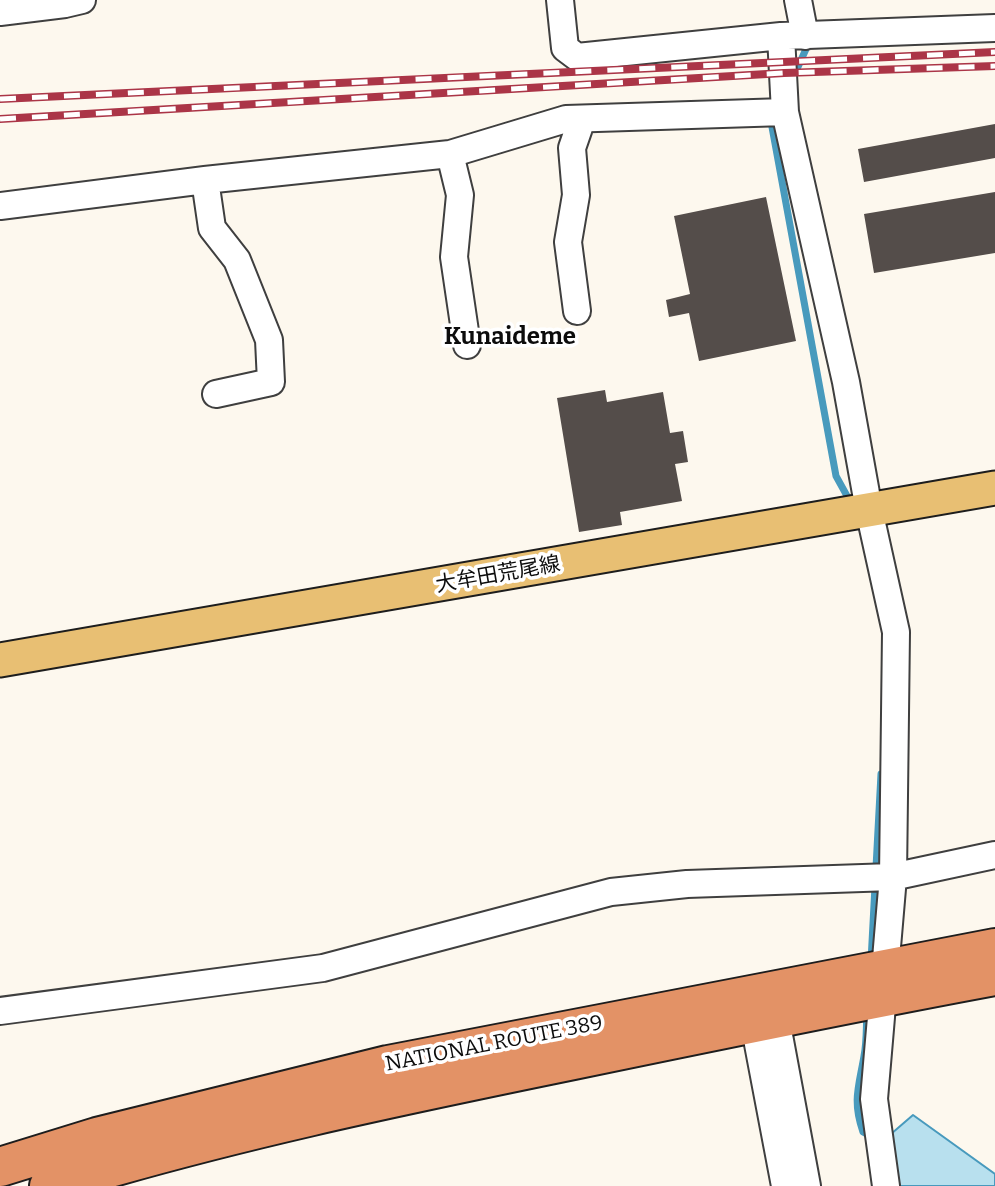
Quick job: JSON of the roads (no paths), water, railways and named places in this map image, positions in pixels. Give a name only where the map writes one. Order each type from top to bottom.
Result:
[{"type":"highway","name":"NATIONAL ROUTE 389","points":[[49,1186],[102,1170],[391,1097],[765,1021],[995,948]]},
{"type":"highway","name":"NATIONAL ROUTE 389","points":[[0,1167],[97,1137],[388,1065],[874,985],[995,976]]},
{"type":"main road","name":"大牟田荒尾線","points":[[0,660],[995,488]]},
{"type":"street","points":[[0,12],[82,0]]},
{"type":"street","points":[[560,0],[565,48],[577,57],[793,36],[995,28]]},
{"type":"street","points":[[798,0],[785,112],[846,382],[869,510],[896,632],[893,877],[874,985],[874,1099],[887,1186]]},
{"type":"street","points":[[0,205],[450,154],[566,119],[785,112]]},
{"type":"street","points":[[577,311],[568,242],[576,195],[572,148],[582,119]]},
{"type":"street","points":[[450,154],[460,195],[454,257],[467,345]]},
{"type":"street","points":[[205,180],[212,228],[237,260],[269,340],[271,382],[216,394]]},
{"type":"street","points":[[0,1011],[323,968],[611,892],[687,884],[893,877],[995,855]]},
{"type":"street","points":[[765,1021],[785,1186]]},
{"type":"street","points":[[765,1021],[807,1186]]},
{"type":"water","points":[[913,1115],[995,1174],[995,1186],[900,1186],[890,1152],[891,1134]]},
{"type":"waterway","points":[[793,78],[806,49],[802,41]]},
{"type":"waterway","points":[[776,118],[772,127],[836,476],[852,505]]},
{"type":"waterway","points":[[871,961],[881,774]]},
{"type":"waterway","points":[[867,1011],[866,1045],[857,1102],[863,1132],[874,1138]]},
{"type":"railway","points":[[0,99],[995,52]]},
{"type":"railway","points":[[0,119],[784,73],[995,66]]},
{"type":"district","name":"Kunaideme","points":[[510,337]]}]
